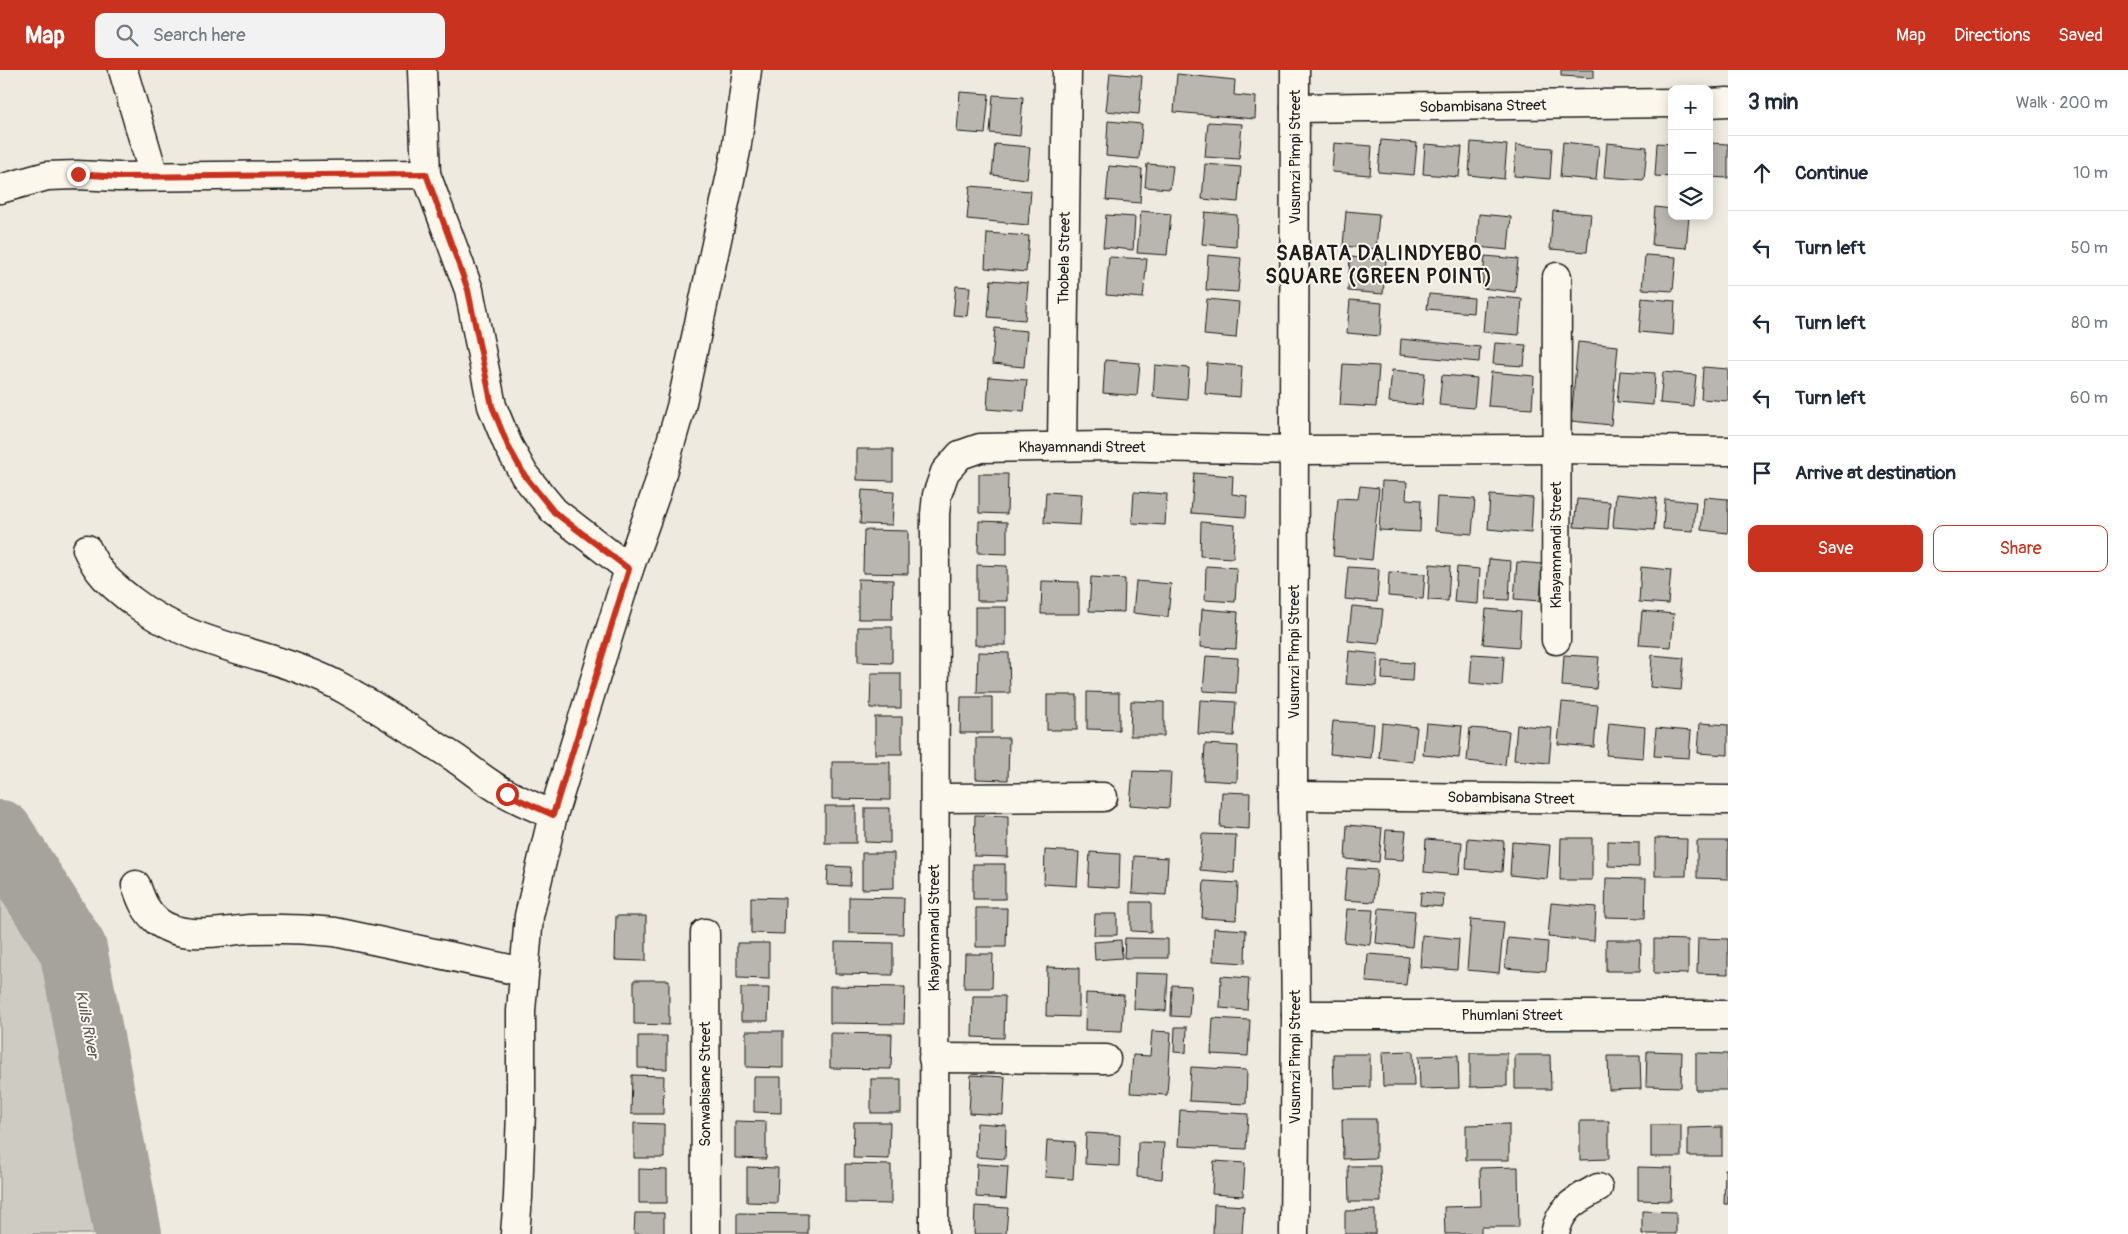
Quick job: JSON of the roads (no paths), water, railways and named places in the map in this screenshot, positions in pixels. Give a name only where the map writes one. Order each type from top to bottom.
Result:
[{"type":"street","points":[[123,70],[154,176]]},
{"type":"street","points":[[422,70],[426,174],[468,290],[492,406],[508,446],[525,476],[554,512],[629,569]]},
{"type":"street","points":[[515,1234],[518,1187],[521,1011],[529,916],[553,815],[629,569],[657,490],[681,407],[736,150],[747,70]]},
{"type":"street","name":"Thobela Street","points":[[1062,446],[1067,70]]},
{"type":"street","name":"Vusumzi Pimpi Street","points":[[1294,1234],[1296,1015],[1293,796],[1295,70]]},
{"type":"street","points":[[1713,103],[1728,102]]},
{"type":"street","name":"Sobambisana Street","points":[[1295,108],[1668,103]]},
{"type":"street","points":[[0,189],[46,176],[426,174]]},
{"type":"street","name":"Khayamnandi Street","points":[[1556,640],[1555,449],[1557,277]]},
{"type":"street","name":"Khayamnandi Street","points":[[934,1234],[935,514],[937,495],[945,472],[960,455],[980,448],[1062,446],[1294,450],[1555,449],[1728,451]]},
{"type":"street","points":[[87,549],[96,569],[114,586],[158,619],[182,631],[216,644],[283,663],[316,675],[353,694],[507,794],[553,815]]},
{"type":"street","name":"Sobambisana Street","points":[[1293,796],[1728,800]]},
{"type":"street","points":[[935,798],[1104,797]]},
{"type":"street","points":[[136,885],[145,910],[158,922],[176,930],[204,933],[305,929],[335,932],[524,972]]},
{"type":"street","name":"Sonwabisane Street","points":[[705,933],[706,1234]]},
{"type":"street","name":"Phumlani Street","points":[[1296,1015],[1728,1015]]},
{"type":"street","points":[[933,1058],[1106,1059]]},
{"type":"street","points":[[1555,1234],[1560,1217],[1571,1202],[1598,1188]]},
{"type":"waterway","name":"Kuils River","points":[[0,834],[73,949],[128,1234]]},
{"type":"district","name":"SABATA DALINDYEBO SQUARE (GREEN POINT)","points":[[1379,264]]}]
